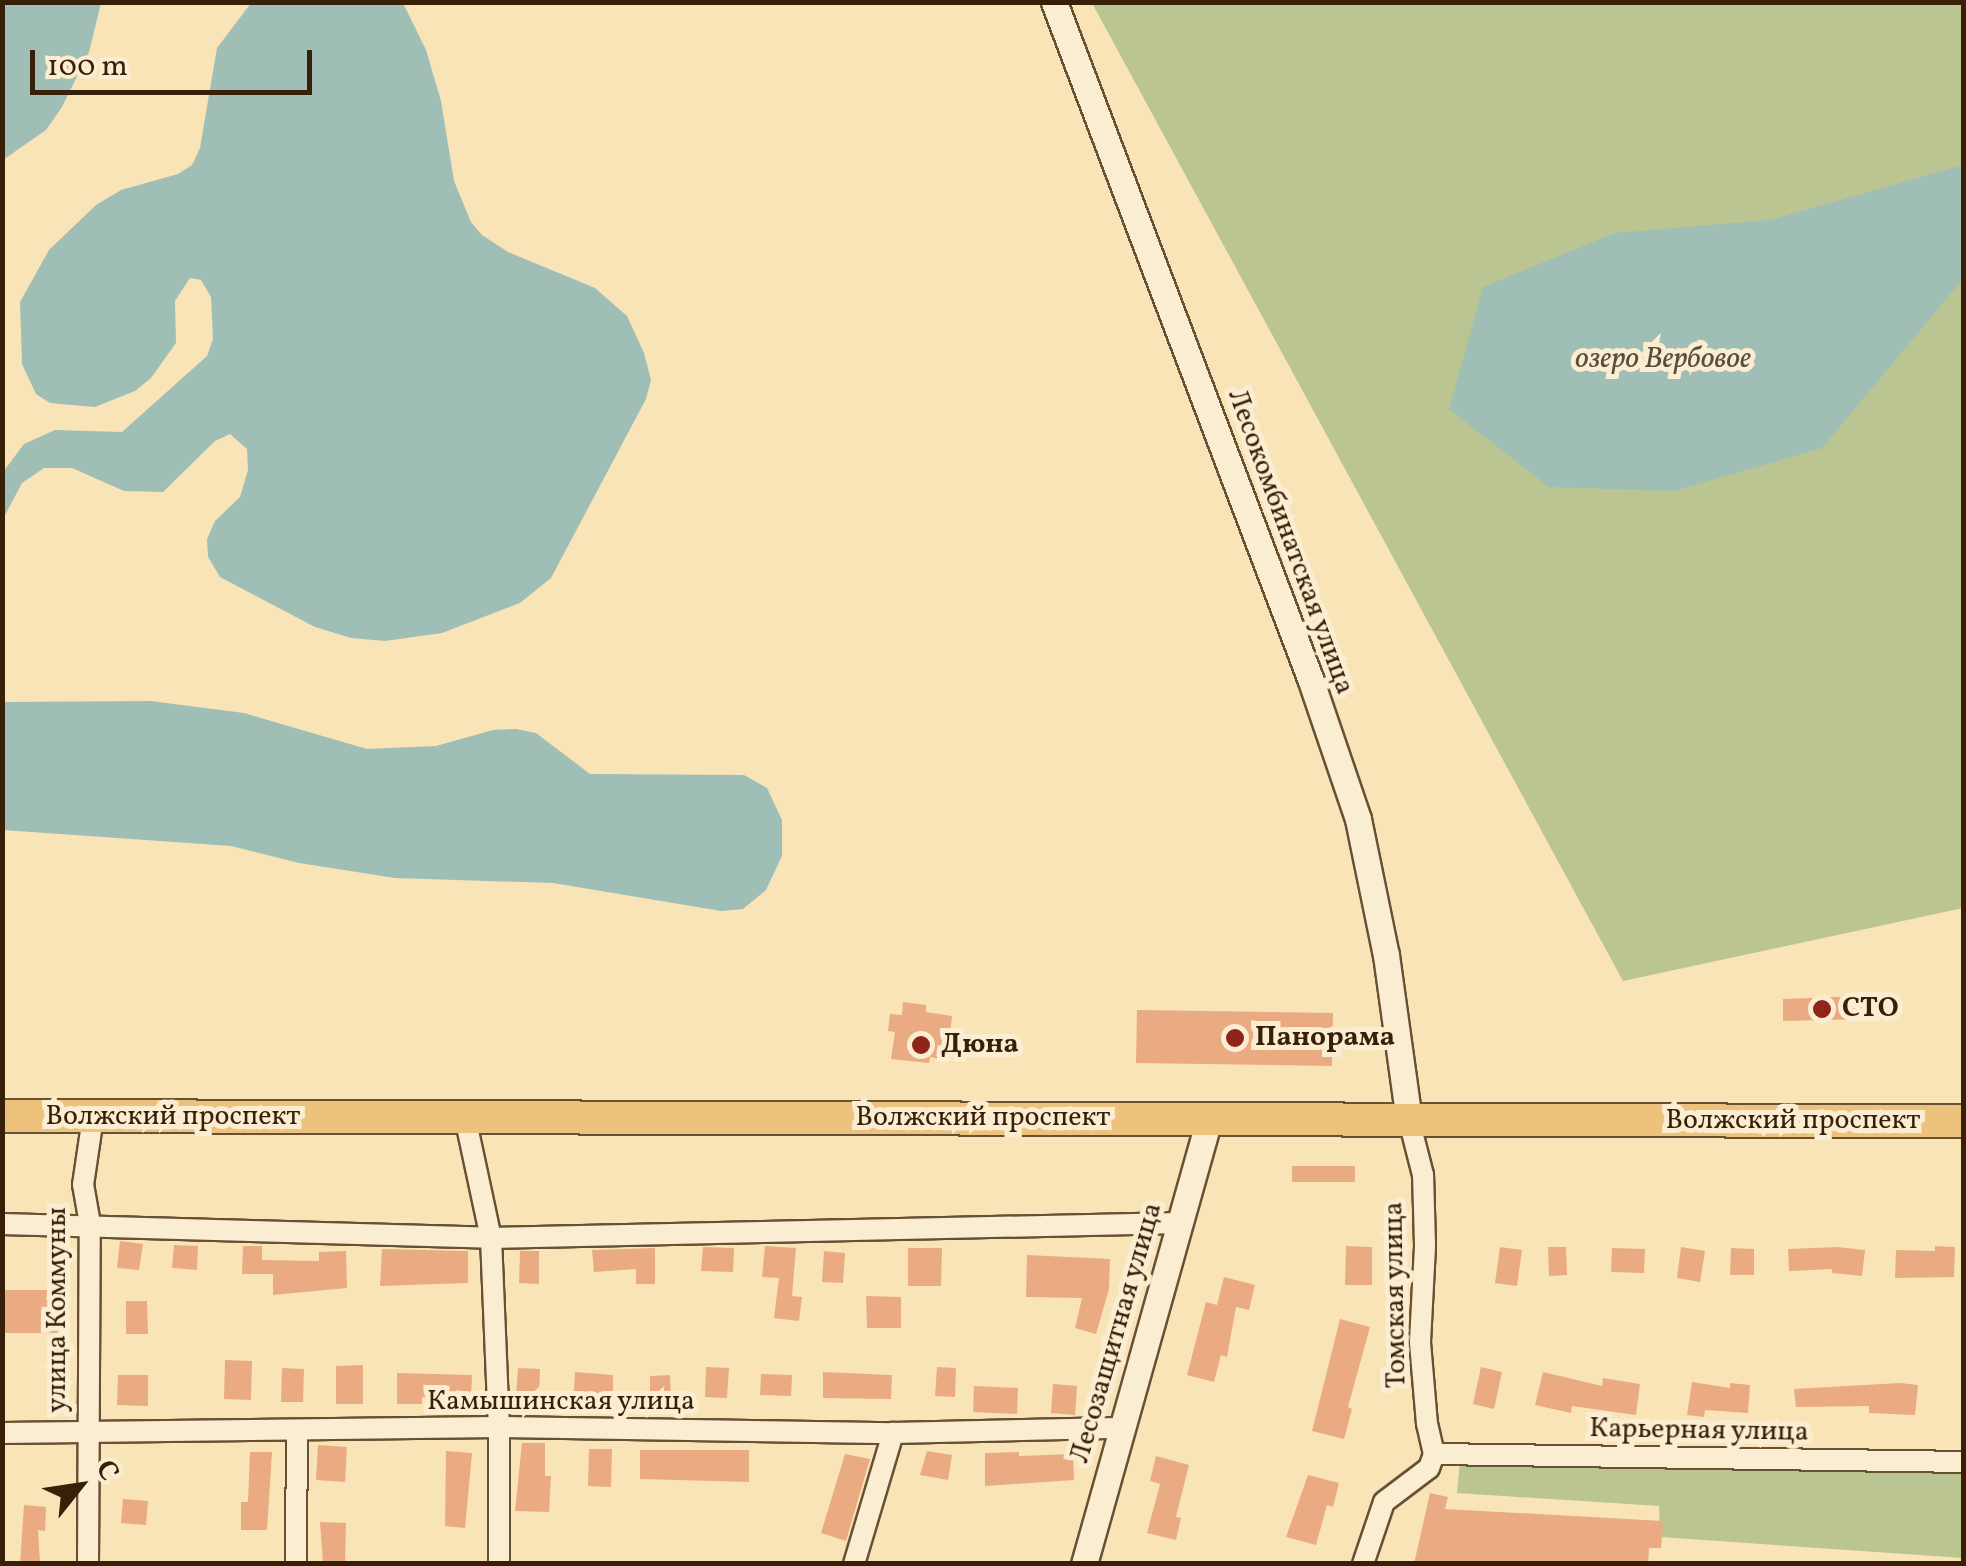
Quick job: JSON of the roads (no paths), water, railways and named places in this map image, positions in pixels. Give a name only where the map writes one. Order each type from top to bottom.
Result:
[{"type":"main road","name":"Волжский проспект","points":[[2,1116],[1964,1121]]},
{"type":"street","name":"Лесокомбинатская улица","points":[[1054,2],[1310,678],[1358,819],[1386,955],[1410,1120]]},
{"type":"street","points":[[465,1117],[491,1238],[499,1428],[499,1564]]},
{"type":"street","name":"улица Коммуны","points":[[88,1564],[90,1224],[83,1185],[93,1118]]},
{"type":"street","name":"Лесозащитная улица","points":[[1084,1564],[1119,1428],[1210,1119]]},
{"type":"street","name":"Томская улица","points":[[1410,1120],[1422,1175],[1425,1245],[1420,1342],[1427,1424],[1434,1454]]},
{"type":"street","points":[[2,1224],[491,1238],[1179,1224]]},
{"type":"street","name":"Камышинская улица","points":[[2,1433],[499,1428],[893,1433],[1119,1428]]},
{"type":"street","points":[[296,1564],[297,1432]]},
{"type":"street","points":[[854,1564],[893,1433]]},
{"type":"street","points":[[1363,1564],[1384,1502],[1429,1468],[1434,1454]]},
{"type":"street","name":"Карьерная улица","points":[[1434,1454],[1964,1462]]},
{"type":"water","points":[[3,2],[101,3],[89,52],[62,107],[46,130],[3,160]]},
{"type":"water","points":[[251,3],[403,3],[426,50],[441,101],[454,181],[471,222],[482,235],[508,252],[595,288],[627,316],[644,353],[651,380],[646,399],[551,578],[520,603],[442,633],[385,641],[351,638],[315,627],[220,577],[208,557],[207,539],[215,521],[240,497],[248,470],[247,449],[230,434],[215,441],[163,492],[124,491],[72,468],[44,468],[22,483],[3,519],[3,472],[24,444],[55,430],[122,432],[207,356],[213,339],[211,297],[201,280],[190,278],[175,301],[176,343],[151,378],[135,391],[95,407],[50,403],[36,394],[22,364],[20,302],[49,250],[96,205],[121,190],[178,174],[192,165],[200,148],[217,48]]},
{"type":"water","name":"озеро Вербовое","points":[[1963,165],[1963,279],[1822,448],[1674,491],[1549,487],[1449,409],[1483,287],[1615,233],[1770,220]]},
{"type":"water","points":[[151,701],[244,713],[367,749],[436,746],[493,730],[516,729],[536,733],[590,774],[744,775],[767,788],[782,820],[782,856],[766,890],[743,909],[721,911],[553,883],[395,878],[299,863],[231,846],[3,830],[3,702]]},
{"type":"place","name":"СТО","points":[[1822,1009]]},
{"type":"place","name":"Панорама","points":[[1235,1038]]},
{"type":"place","name":"Дюна","points":[[921,1045]]}]
